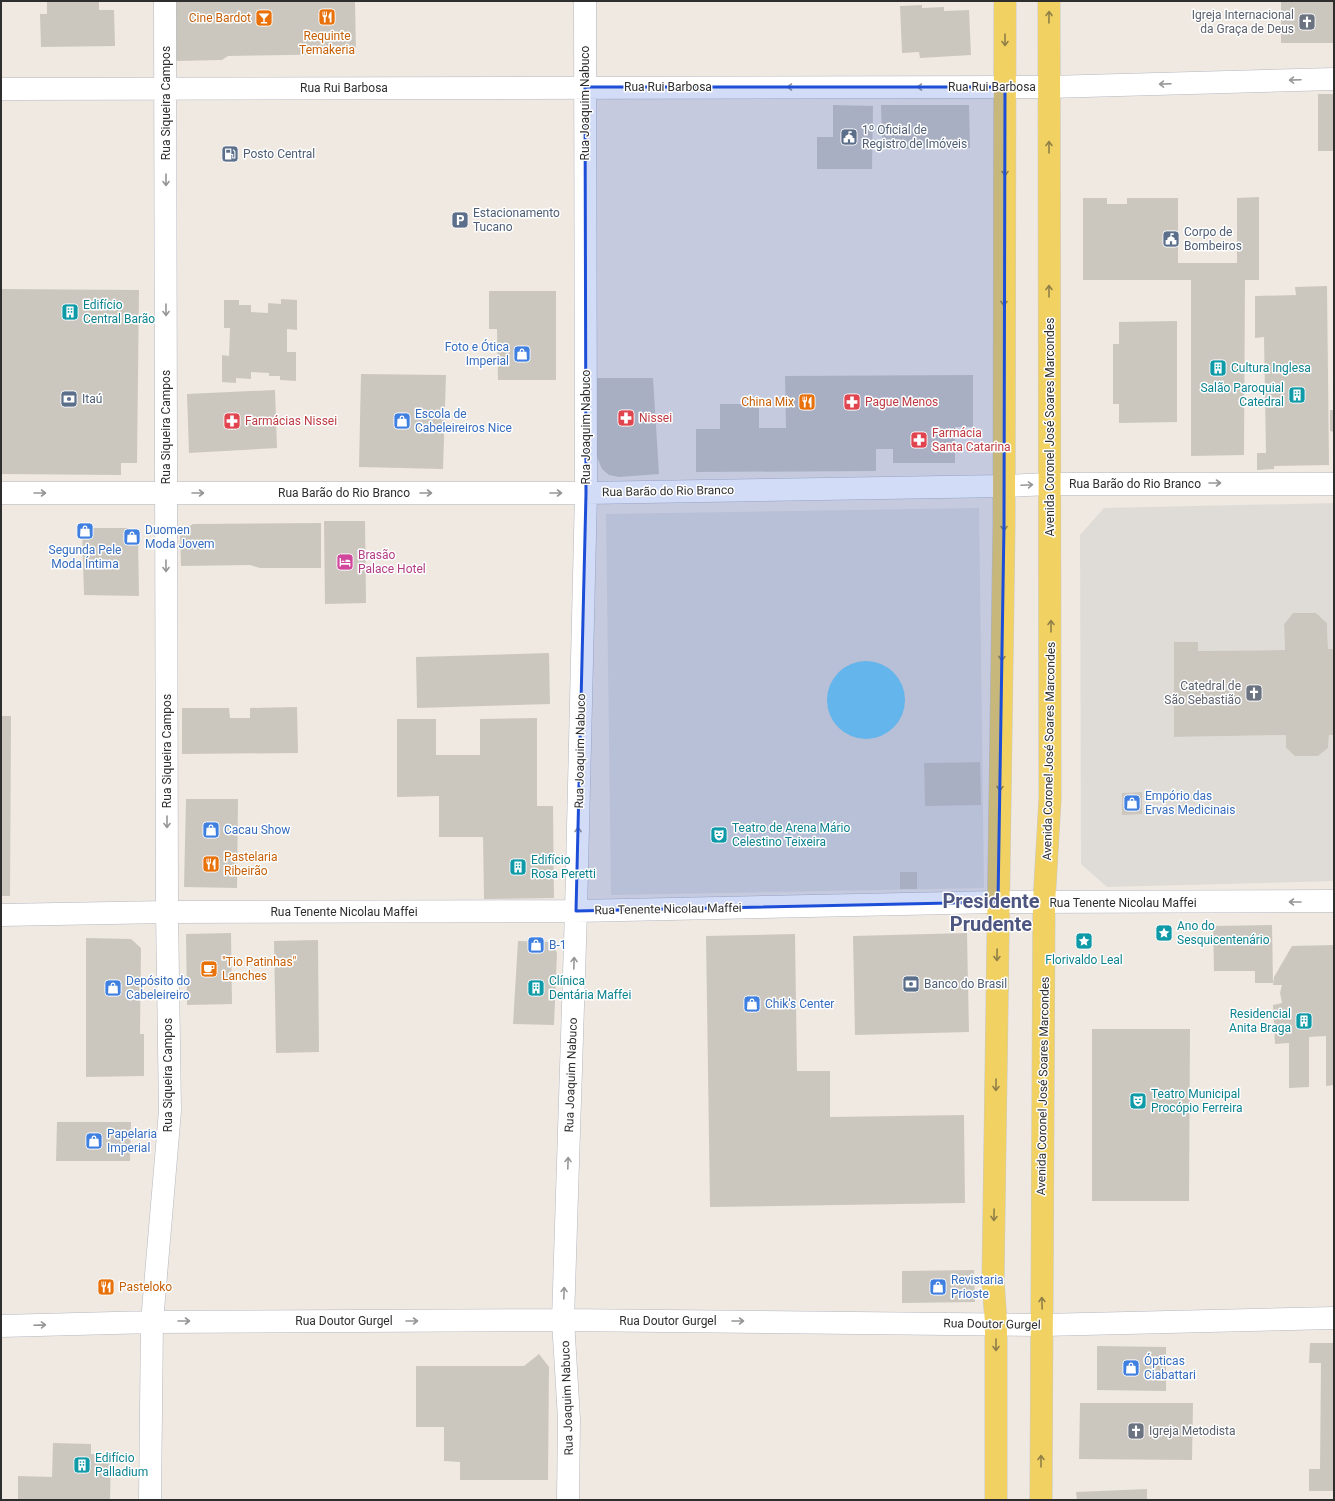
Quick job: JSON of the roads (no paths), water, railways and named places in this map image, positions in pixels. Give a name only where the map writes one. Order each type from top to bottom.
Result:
[{"type":"main road","points":[[996,1500],[996,1323],[993,1280],[1004,486],[1005,1]]},
{"type":"main road","name":"Avenida Coronel José Soares Marcondes","points":[[1041,1500],[1044,903],[1050,799],[1050,1]]},
{"type":"street","name":"Rua Siqueira Campos","points":[[150,1500],[152,1322],[170,1111],[167,912],[165,492],[165,1]]},
{"type":"street","name":"Rua Joaquim Nabuco","points":[[568,1500],[570,1419],[563,1320],[576,911],[586,493],[585,1]]},
{"type":"street","name":"Rua Rui Barbosa","points":[[1,89],[585,86],[1049,87],[1334,79]]},
{"type":"street","name":"Rua Barão do Rio Branco","points":[[1,493],[586,493],[1050,484],[1334,484]]},
{"type":"street","name":"Rua Tenente Nicolau Maffei","points":[[1,915],[167,912],[576,911],[998,902],[1334,901]]},
{"type":"street","name":"Rua Doutor Gurgel","points":[[1,1326],[152,1322],[563,1320],[996,1323],[1043,1325],[1334,1318]]},
{"type":"water","points":[[858,661],[874,661],[888,667],[899,678],[905,692],[905,708],[899,722],[888,733],[874,739],[858,739],[844,733],[833,722],[827,708],[827,692],[833,678],[844,667]]},
{"type":"place","name":"Requinte Temakeria","points":[[327,17]]},
{"type":"place","name":"Cine Bardot","points":[[264,18]]},
{"type":"place","name":"Igreja Internacional da Graça de Deus","points":[[1307,22]]},
{"type":"place","name":"1º Oficial de Registro de Imóveis","points":[[849,137]]},
{"type":"place","name":"Posto Central","points":[[230,154]]},
{"type":"place","name":"Estacionamento Tucano","points":[[460,220]]},
{"type":"place","name":"Corpo de Bombeiros","points":[[1171,239]]},
{"type":"place","name":"Edifício Central Barão","points":[[70,312]]},
{"type":"place","name":"Foto e Ótica Imperial","points":[[522,354]]},
{"type":"place","name":"Cultura Inglesa","points":[[1218,368]]},
{"type":"place","name":"Salão Paroquial Catedral","points":[[1297,395]]},
{"type":"place","name":"Itaú","points":[[69,399]]},
{"type":"place","name":"China Mix","points":[[807,402]]},
{"type":"place","name":"Pague Menos","points":[[852,402]]},
{"type":"place","name":"Nissei","points":[[626,418]]},
{"type":"place","name":"Farmácias Nissei","points":[[232,421]]},
{"type":"place","name":"Escola de Cabeleireiros Nice","points":[[402,421]]},
{"type":"place","name":"Farmácia Santa Catarina","points":[[919,440]]},
{"type":"place","name":"Segunda Pele Moda Íntima","points":[[85,531]]},
{"type":"place","name":"Duomen Moda Jovem","points":[[132,537]]},
{"type":"place","name":"Brasão Palace Hotel","points":[[345,562]]},
{"type":"place","name":"Catedral de São Sebastião","points":[[1254,693]]},
{"type":"place","name":"Empório das Ervas Medicinais","points":[[1132,803]]},
{"type":"place","name":"Cacau Show","points":[[211,830]]},
{"type":"place","name":"Teatro de Arena Mário Celestino Teixeira","points":[[719,835]]},
{"type":"place","name":"Pastelaria Ribeirão","points":[[211,864]]},
{"type":"place","name":"Edifício Rosa Peretti","points":[[518,867]]},
{"type":"place","name":"Ano do Sesquicentenário","points":[[1164,933]]},
{"type":"place","name":"Florivaldo Leal","points":[[1084,941]]},
{"type":"place","name":"B-1","points":[[536,945]]},
{"type":"place","name":"\"Tio Patinhas\" Lanches","points":[[209,969]]},
{"type":"place","name":"Banco do Brasil","points":[[911,984]]},
{"type":"place","name":"Depósito do Cabeleireiro","points":[[113,988]]},
{"type":"place","name":"Clínica Dentária Maffei","points":[[536,988]]},
{"type":"place","name":"Chik's Center","points":[[752,1004]]},
{"type":"place","name":"Residencial Anita Braga","points":[[1304,1021]]},
{"type":"place","name":"Teatro Municipal Procópio Ferreira","points":[[1138,1101]]},
{"type":"place","name":"Papelaria Imperial","points":[[94,1141]]},
{"type":"place","name":"Pasteloko","points":[[106,1287]]},
{"type":"place","name":"Revistaria Prioste","points":[[938,1287]]},
{"type":"place","name":"Ópticas Ciabattari","points":[[1131,1368]]},
{"type":"place","name":"Igreja Metodista","points":[[1136,1431]]},
{"type":"place","name":"Edifício Palladium","points":[[82,1465]]},
{"type":"district","name":"Presidente Prudente","points":[[991,912]]}]
